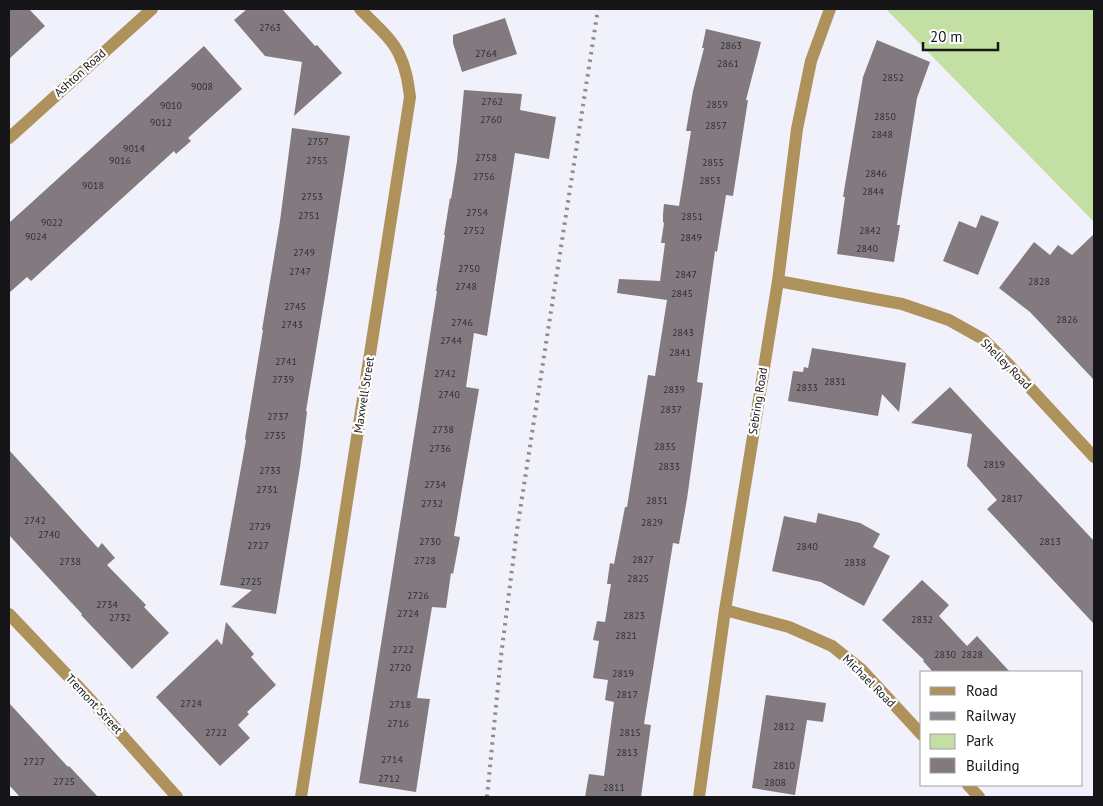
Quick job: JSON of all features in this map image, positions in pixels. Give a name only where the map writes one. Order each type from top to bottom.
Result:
[{"type":"street","name":"Ashton Road","points":[[9,138],[152,9]]},
{"type":"street","name":"Maxwell Street","points":[[302,797],[410,97],[407,73],[399,53],[387,37],[360,9]]},
{"type":"street","name":"Sebring Road","points":[[699,797],[724,610],[778,281],[797,130],[811,61],[830,9]]},
{"type":"street","name":"Shelley Road","points":[[778,281],[902,304],[949,320],[983,339],[1094,457]]},
{"type":"street","name":"Michael Road","points":[[724,610],[790,627],[832,646],[862,670],[920,733]]},
{"type":"street","name":"Tremont Street","points":[[9,614],[127,740],[177,797]]},
{"type":"street","points":[[969,786],[979,797]]},
{"type":"green space","points":[[886,9],[1094,9],[1094,222]]},
{"type":"building","points":[[9,9],[29,9],[45,26],[9,59]]},
{"type":"building","points":[[247,9],[282,9],[342,73],[294,116],[302,62],[265,56],[234,20]]},
{"type":"building","points":[[505,18],[517,54],[462,72],[453,43],[453,35]]},
{"type":"building","points":[[706,29],[761,42],[746,100],[748,100],[733,196],[726,195],[717,252],[715,251],[697,382],[703,383],[687,499],[679,544],[673,543],[644,724],[651,725],[641,797],[585,797],[589,774],[604,776],[614,702],[605,700],[608,680],[593,678],[599,641],[593,640],[597,621],[605,622],[611,584],[607,584],[610,563],[614,564],[625,507],[627,507],[648,375],[655,376],[667,300],[617,293],[619,279],[660,281],[665,243],[661,243],[664,204],[679,206],[691,131],[686,131],[693,91],[704,48],[702,48]]},
{"type":"building","points":[[877,40],[930,62],[917,98],[897,225],[900,225],[894,262],[837,254],[845,197],[843,197],[863,77]]},
{"type":"building","points":[[204,46],[242,89],[188,138],[191,141],[176,154],[174,151],[31,281],[27,277],[9,293],[9,223]]},
{"type":"building","points":[[464,90],[522,94],[520,110],[556,117],[549,159],[515,153],[487,336],[474,333],[466,387],[479,389],[454,536],[460,537],[453,574],[451,573],[446,608],[432,607],[417,698],[430,699],[416,792],[359,783],[457,161]]},
{"type":"building","points":[[292,128],[350,136],[276,614],[231,607],[252,590],[220,585],[246,440],[280,221]]},
{"type":"building","points":[[981,215],[999,222],[978,275],[943,261],[959,221],[976,228]]},
{"type":"building","points":[[1094,234],[1094,380],[1030,312],[999,288],[1034,242],[1050,255],[1058,245],[1072,255]]},
{"type":"building","points":[[812,348],[906,363],[899,412],[882,394],[878,416],[788,401],[793,371],[803,372],[804,367],[808,368]]},
{"type":"building","points":[[950,387],[1094,541],[1094,624],[987,509],[997,500],[967,466],[972,434],[911,423]]},
{"type":"building","points":[[9,450],[98,548],[102,543],[115,558],[107,565],[146,605],[144,607],[169,633],[132,669],[9,535]]},
{"type":"building","points":[[818,513],[860,523],[880,534],[873,547],[890,556],[864,606],[821,582],[772,571],[784,516],[816,523]]},
{"type":"building","points":[[922,580],[949,605],[939,616],[967,646],[977,636],[1009,671],[932,671],[924,660],[882,620]]},
{"type":"building","points":[[226,622],[254,654],[251,657],[276,685],[247,712],[249,714],[238,725],[250,738],[220,766],[156,697],[217,639],[222,645]]},
{"type":"building","points":[[766,695],[826,703],[823,722],[807,720],[795,795],[752,788]]},
{"type":"building","points":[[9,703],[98,797],[20,797],[9,785]]},
{"type":"railway","points":[[487,797],[501,656],[517,530],[598,9]]}]
